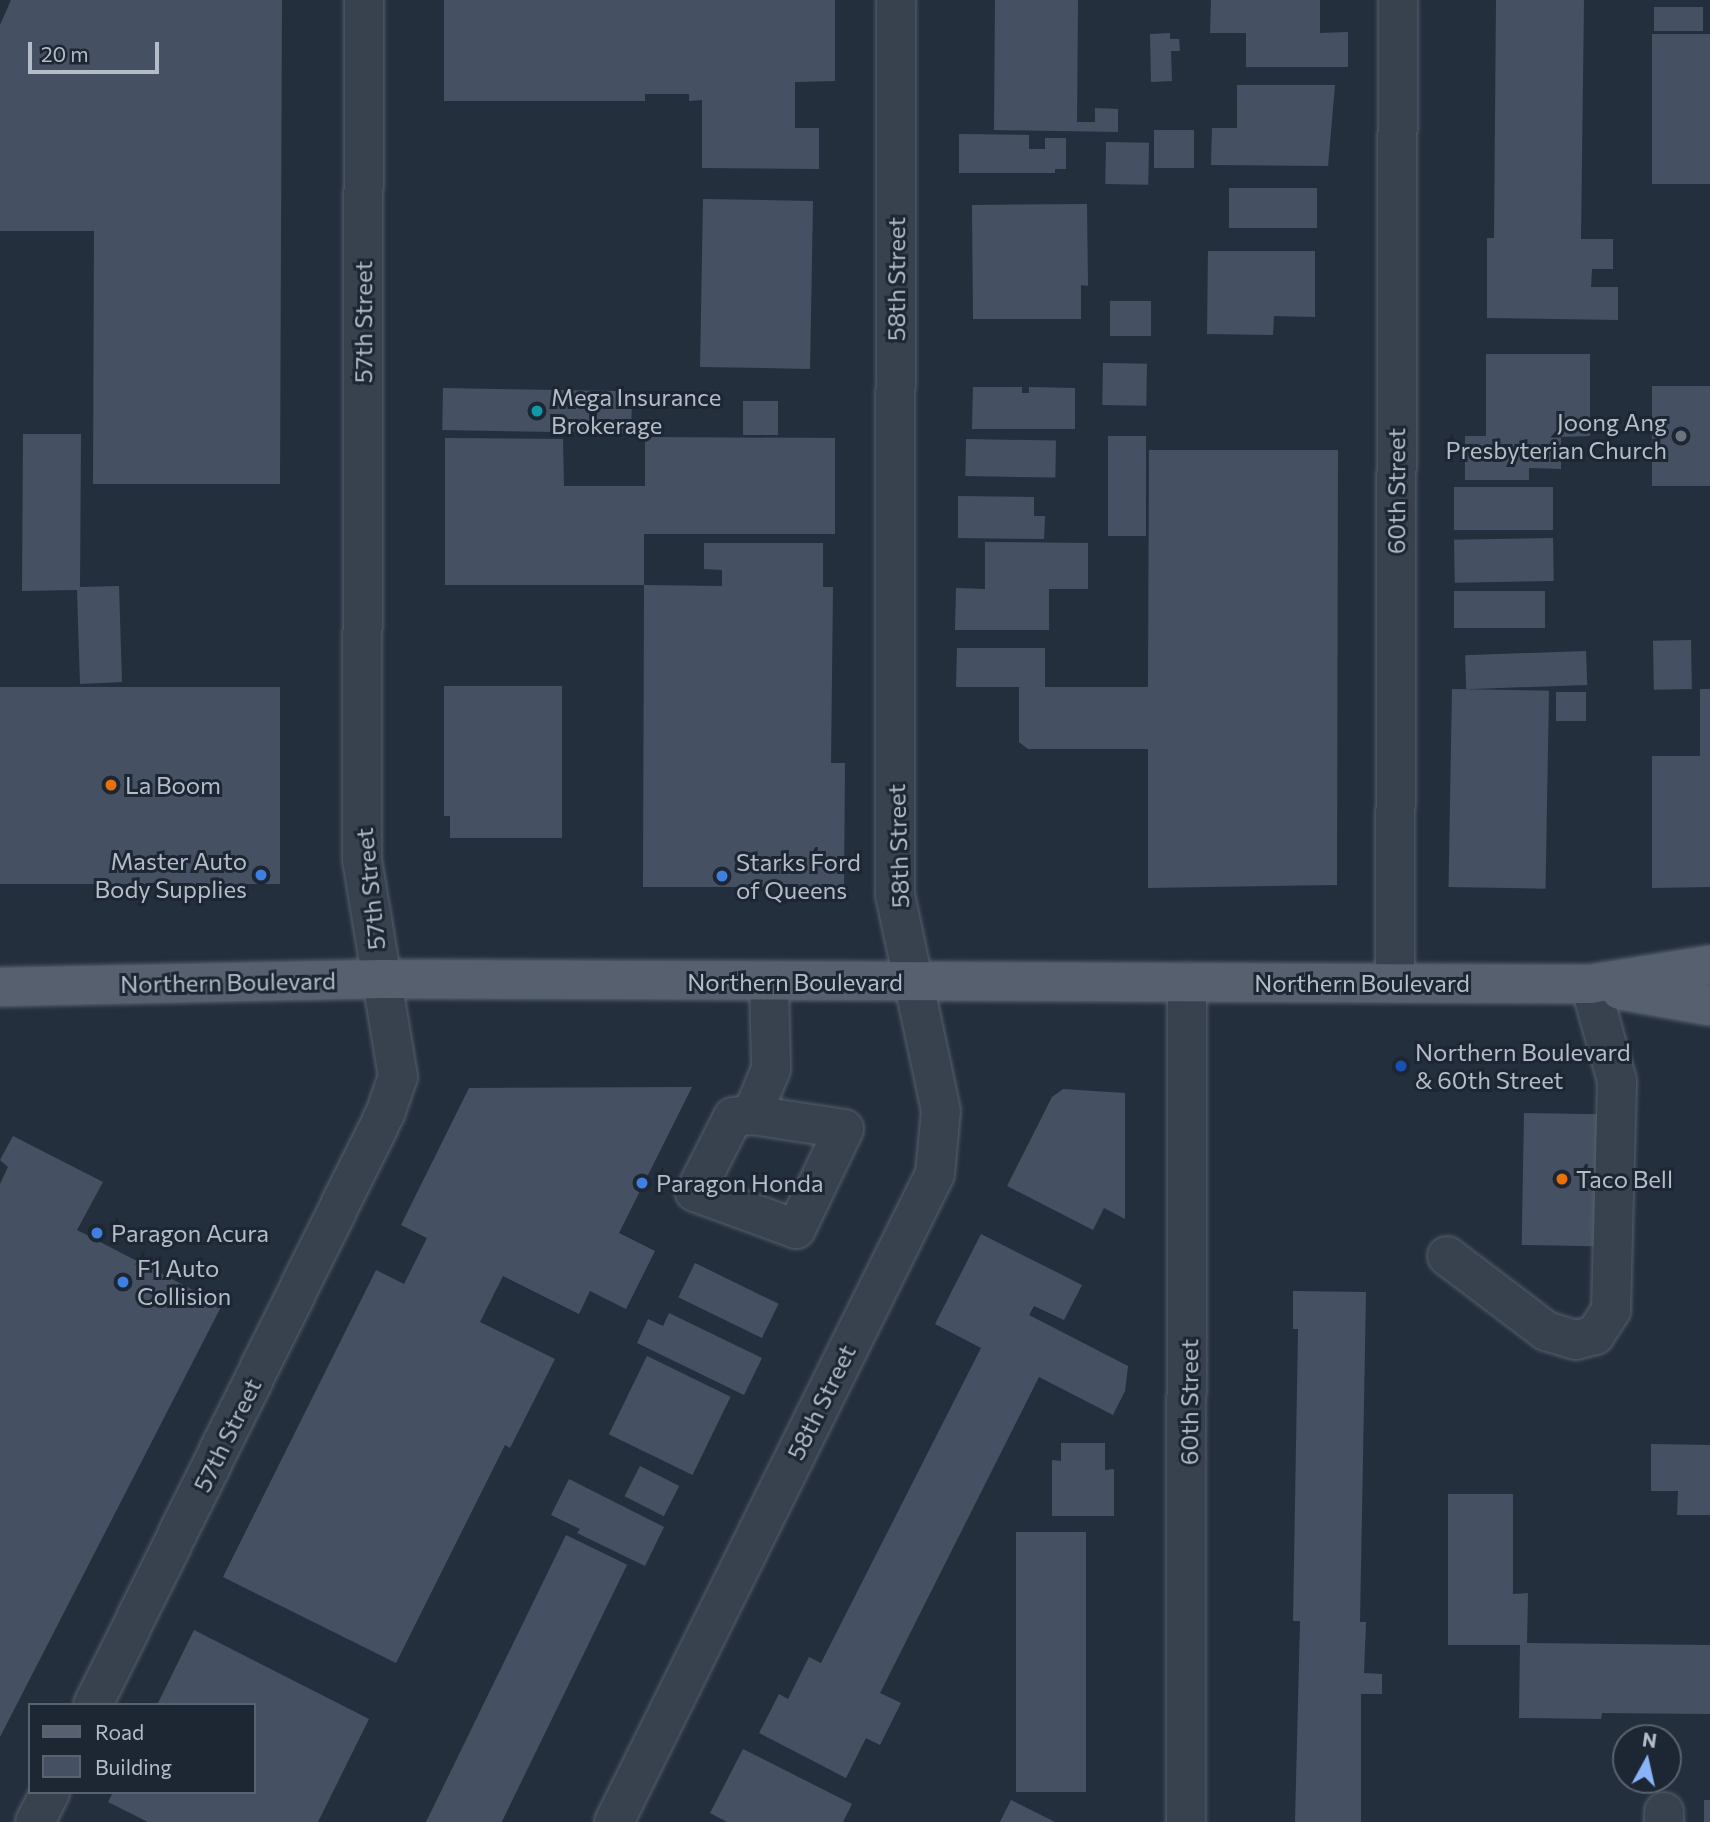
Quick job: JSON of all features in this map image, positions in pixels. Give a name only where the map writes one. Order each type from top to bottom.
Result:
[{"type":"main road","name":"Northern Boulevard","points":[[0,987],[381,979],[1590,984],[1710,965]]},
{"type":"main road","name":"Northern Boulevard","points":[[1590,984],[1710,1006]]},
{"type":"street","name":"57th Street","points":[[94,1703],[394,1094],[398,1066],[362,859],[364,0]]},
{"type":"street","name":"58th Street","points":[[614,1822],[935,1174],[941,1111],[916,983],[895,895],[896,0]]},
{"type":"street","name":"60th Street","points":[[1395,983],[1398,0]]},
{"type":"street","points":[[752,1115],[771,1069],[769,982]]},
{"type":"street","name":"60th Street","points":[[1186,1822],[1187,982]]},
{"type":"street","points":[[1447,1256],[1546,1331],[1576,1340],[1595,1335],[1611,1310],[1616,1081],[1590,984]]},
{"type":"street","points":[[35,1822],[49,1794]]},
{"type":"building","points":[[11,0],[282,0],[280,484],[93,484],[94,231],[0,231],[0,25]]},
{"type":"building","points":[[444,0],[835,0],[835,81],[795,82],[795,128],[819,128],[819,169],[702,168],[702,100],[689,101],[689,94],[645,94],[645,101],[444,101]]},
{"type":"building","points":[[995,0],[1078,0],[1077,122],[1095,122],[1095,108],[1118,109],[1118,132],[994,130]]},
{"type":"building","points":[[1211,0],[1320,0],[1320,33],[1348,32],[1348,67],[1246,67],[1246,33],[1210,33]]},
{"type":"building","points":[[1496,0],[1584,0],[1581,239],[1613,239],[1613,269],[1592,269],[1591,287],[1618,287],[1618,320],[1487,318],[1487,238],[1494,238]]},
{"type":"building","points":[[1654,7],[1703,7],[1703,31],[1654,31]]},
{"type":"building","points":[[1170,33],[1170,39],[1179,39],[1180,51],[1171,51],[1172,81],[1151,82],[1150,34]]},
{"type":"building","points":[[1652,34],[1710,34],[1710,184],[1652,184]]},
{"type":"building","points":[[1237,85],[1335,85],[1328,166],[1211,165],[1212,128],[1237,128]]},
{"type":"building","points":[[1154,130],[1194,130],[1194,168],[1154,168]]},
{"type":"building","points":[[959,134],[1029,135],[1029,149],[1045,149],[1045,138],[1066,138],[1066,169],[1055,169],[1055,173],[959,173]]},
{"type":"building","points":[[1106,142],[1149,143],[1148,185],[1105,184]]},
{"type":"building","points":[[1229,188],[1317,188],[1317,228],[1229,228]]},
{"type":"building","points":[[703,199],[813,201],[810,369],[700,367]]},
{"type":"building","points":[[1087,204],[1088,286],[1081,285],[1081,319],[973,319],[972,205]]},
{"type":"building","points":[[1208,251],[1315,251],[1315,317],[1274,316],[1273,335],[1207,334]]},
{"type":"building","points":[[1110,301],[1151,301],[1151,336],[1110,336]]},
{"type":"building","points":[[1486,354],[1590,354],[1590,436],[1561,437],[1561,469],[1529,468],[1529,480],[1465,480],[1465,436],[1486,436]]},
{"type":"building","points":[[1103,363],[1147,364],[1146,406],[1102,405]]},
{"type":"building","name":"Joong Ang Presbyterian Church","points":[[1652,386],[1710,386],[1710,486],[1652,486]]},
{"type":"building","points":[[973,387],[1022,387],[1022,393],[1029,393],[1029,387],[1075,388],[1075,429],[972,429]]},
{"type":"building","name":"Mega Insurance Brokerage","points":[[443,388],[632,391],[631,433],[442,430]]},
{"type":"building","points":[[743,401],[778,401],[778,435],[743,435]]},
{"type":"building","points":[[23,434],[81,434],[80,587],[119,586],[122,682],[80,684],[77,590],[22,591]]},
{"type":"building","points":[[1108,436],[1146,436],[1146,536],[1108,536]]},
{"type":"building","points":[[645,437],[835,438],[835,534],[644,534],[644,585],[445,585],[445,438],[563,439],[564,486],[645,486]]},
{"type":"building","points":[[966,439],[1056,441],[1055,478],[965,476]]},
{"type":"building","points":[[1149,450],[1338,450],[1337,885],[1148,888],[1148,749],[1028,749],[1019,742],[1019,687],[956,687],[957,648],[1045,648],[1045,687],[1148,687]]},
{"type":"building","points":[[1454,487],[1553,487],[1553,530],[1454,530]]},
{"type":"building","points":[[958,496],[1034,497],[1034,516],[1045,516],[1044,539],[958,538]]},
{"type":"building","points":[[1553,538],[1554,581],[1455,583],[1454,540]]},
{"type":"building","points":[[985,542],[1088,543],[1088,589],[1049,589],[1049,630],[955,630],[956,588],[985,589]]},
{"type":"building","points":[[704,543],[823,543],[823,587],[833,587],[831,763],[845,763],[844,887],[643,887],[644,585],[722,586],[722,570],[704,569]]},
{"type":"building","points":[[1454,591],[1545,591],[1545,628],[1454,628]]},
{"type":"building","points":[[1691,640],[1692,689],[1654,690],[1653,641]]},
{"type":"building","points":[[1586,651],[1587,685],[1466,689],[1465,655]]},
{"type":"building","points":[[444,686],[562,686],[562,838],[450,838],[450,816],[444,816]]},
{"type":"building","points":[[0,687],[280,687],[280,884],[0,884]]},
{"type":"building","points":[[1452,689],[1549,691],[1546,889],[1449,887]]},
{"type":"building","points":[[1700,689],[1710,689],[1710,887],[1652,888],[1652,756],[1700,756]]},
{"type":"building","points":[[1556,692],[1586,692],[1586,721],[1556,721]]},
{"type":"building","points":[[692,1087],[619,1233],[655,1251],[626,1309],[590,1291],[579,1314],[503,1276],[480,1322],[555,1359],[510,1448],[505,1445],[396,1663],[223,1577],[376,1270],[404,1284],[427,1238],[401,1225],[469,1088]]},
{"type":"building","points":[[1063,1089],[1125,1093],[1125,1219],[1104,1208],[1093,1230],[1007,1186],[1052,1097]]},
{"type":"building","name":"Taco Bell","points":[[1524,1113],[1600,1114],[1598,1246],[1522,1245]]},
{"type":"building","points":[[13,1136],[103,1182],[77,1230],[222,1305],[0,1737],[0,1184],[8,1167],[0,1160]]},
{"type":"building","points":[[981,1234],[1082,1285],[1064,1320],[1034,1306],[1029,1315],[1128,1366],[1125,1391],[1113,1415],[1039,1377],[880,1693],[901,1703],[880,1745],[866,1738],[846,1778],[759,1733],[779,1694],[788,1699],[809,1657],[821,1663],[981,1348],[935,1324]]},
{"type":"building","points":[[695,1263],[779,1304],[762,1338],[678,1297]]},
{"type":"building","points":[[1293,1291],[1366,1292],[1360,1622],[1366,1622],[1364,1673],[1382,1674],[1382,1694],[1361,1694],[1361,1822],[1295,1822],[1300,1621],[1293,1621],[1298,1329],[1293,1329]]},
{"type":"building","points":[[669,1313],[762,1358],[744,1395],[637,1343],[648,1319],[663,1326]]},
{"type":"building","points":[[647,1356],[731,1397],[692,1475],[609,1434]]},
{"type":"building","points":[[1061,1443],[1105,1443],[1105,1470],[1114,1469],[1114,1516],[1052,1516],[1052,1460],[1061,1461]]},
{"type":"building","points":[[1651,1444],[1710,1445],[1710,1515],[1677,1515],[1678,1491],[1651,1491]]},
{"type":"building","points":[[640,1466],[679,1486],[664,1516],[625,1496]]},
{"type":"building","points":[[569,1479],[664,1527],[645,1566],[577,1533],[580,1529],[551,1515]]},
{"type":"building","points":[[1448,1494],[1513,1494],[1513,1594],[1528,1593],[1527,1643],[1710,1645],[1710,1714],[1602,1713],[1601,1719],[1519,1718],[1520,1645],[1448,1645]]},
{"type":"building","points":[[1016,1532],[1086,1532],[1086,1792],[1016,1792]]},
{"type":"building","points":[[566,1535],[627,1565],[502,1822],[426,1822]]},
{"type":"building","points":[[194,1630],[369,1719],[318,1822],[148,1822],[108,1802],[112,1794],[256,1794],[256,1703],[158,1703]]},
{"type":"building","points":[[743,1749],[852,1804],[843,1822],[727,1822],[710,1813]]},
{"type":"building","points":[[1011,1800],[1055,1822],[1000,1822]]},
{"type":"building","points":[[1704,1800],[1710,1800],[1710,1822],[1704,1822]]},
{"type":"place","name":"Mega Insurance Brokerage","points":[[537,411]]},
{"type":"place","name":"Joong Ang Presbyterian Church","points":[[1681,436]]},
{"type":"place","name":"La Boom","points":[[111,785]]},
{"type":"place","name":"Master Auto Body Supplies","points":[[261,875]]},
{"type":"place","name":"Starks Ford of Queens","points":[[722,876]]},
{"type":"place","name":"Northern Boulevard & 60th Street","points":[[1401,1066]]},
{"type":"place","name":"Taco Bell","points":[[1562,1179]]},
{"type":"place","name":"Paragon Honda","points":[[642,1183]]},
{"type":"place","name":"Paragon Acura","points":[[97,1233]]},
{"type":"place","name":"F1 Auto Collision","points":[[123,1282]]}]
